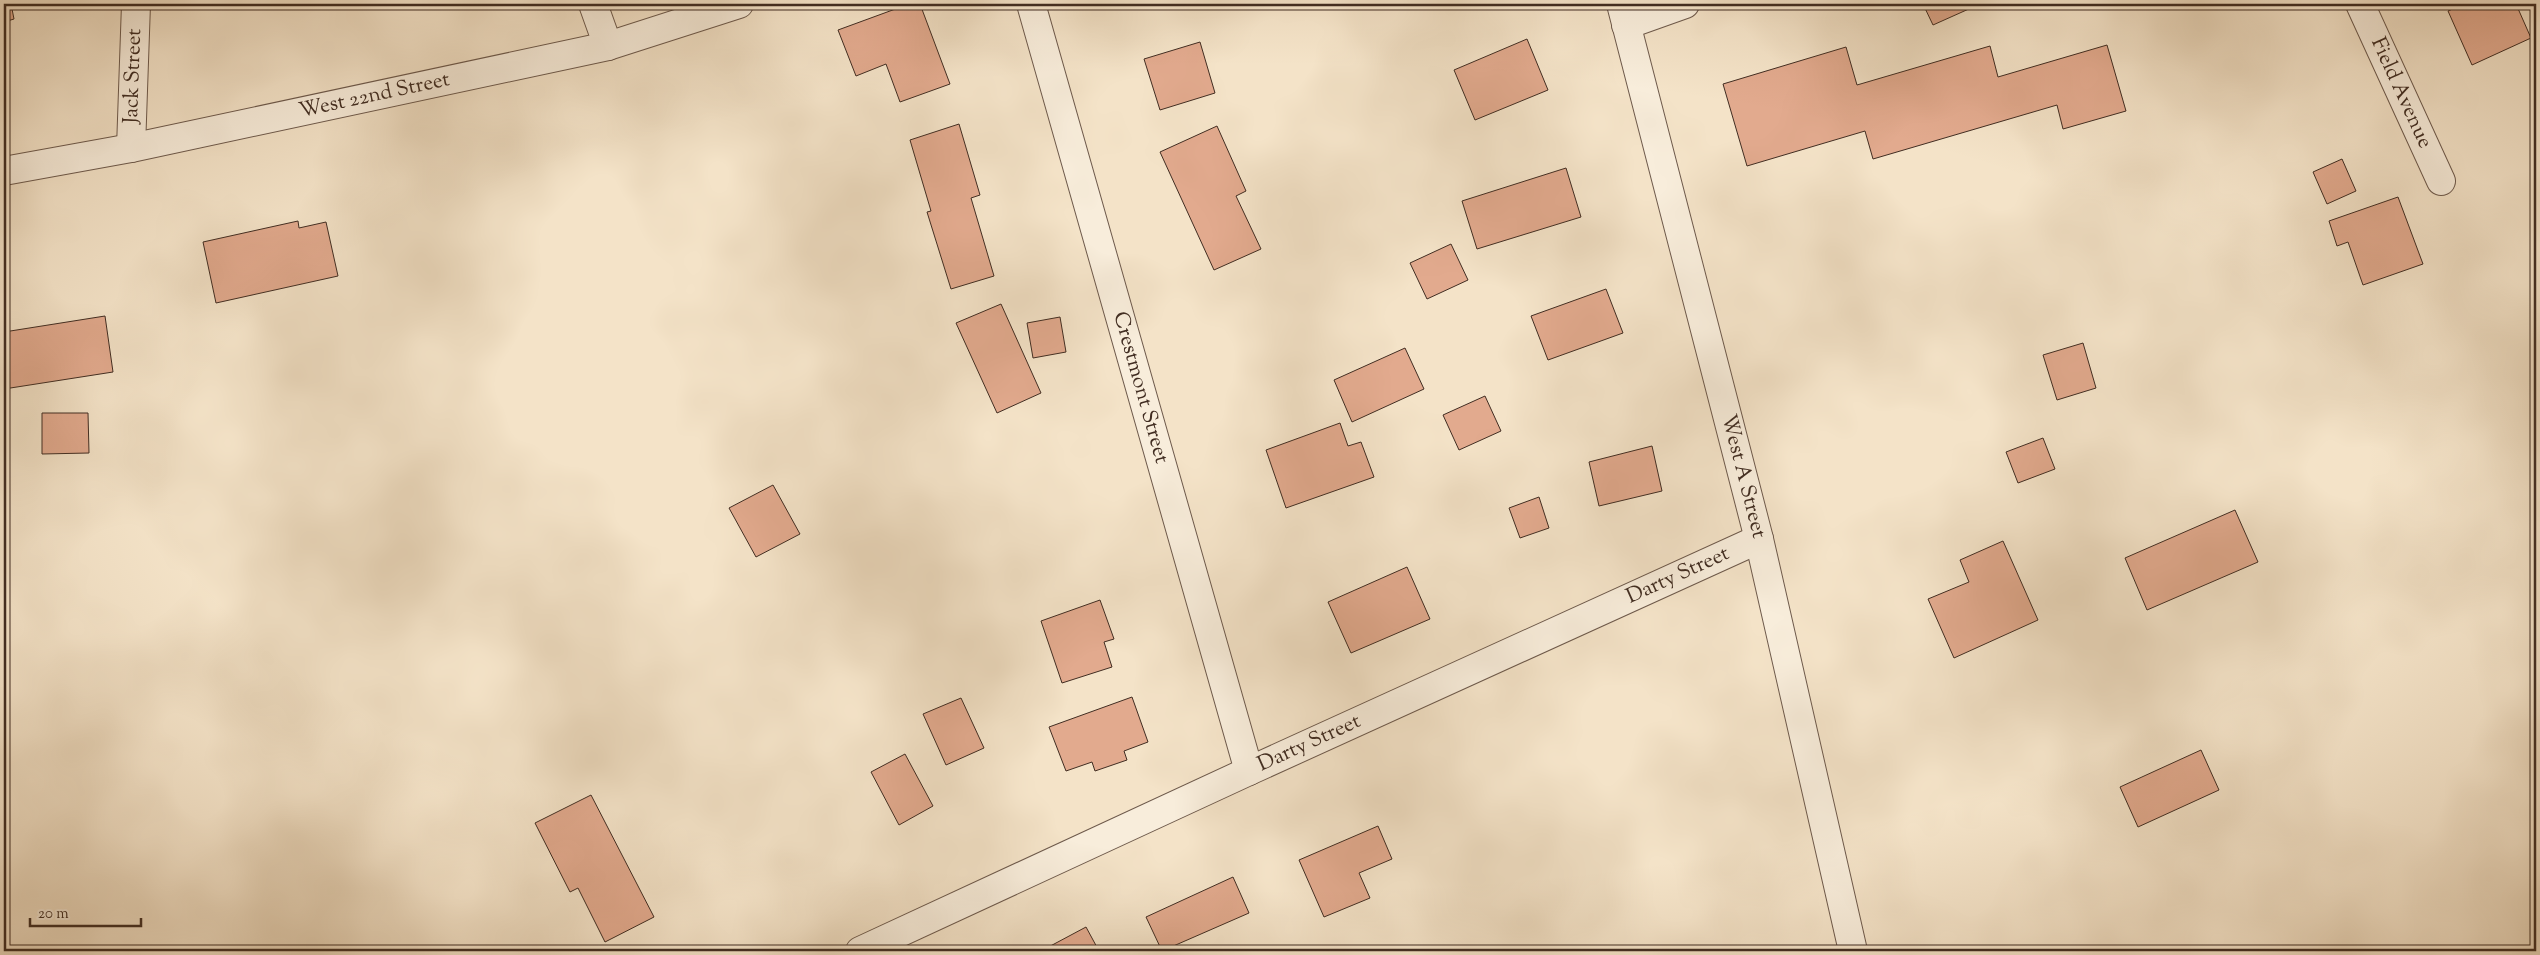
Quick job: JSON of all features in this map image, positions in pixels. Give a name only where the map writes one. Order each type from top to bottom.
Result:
[{"type":"street","name":"Jack Street","points":[[131,148],[136,4]]},
{"type":"street","points":[[594,4],[608,46]]},
{"type":"street","name":"West 22nd Street","points":[[4,171],[131,148],[608,46],[739,4]]},
{"type":"street","name":"Crestmont Street","points":[[1031,4],[1249,771]]},
{"type":"street","points":[[1624,15],[1685,4]]},
{"type":"street","name":"Field Avenue","points":[[2360,4],[2441,181]]},
{"type":"street","name":"West A Street","points":[[1624,15],[1760,539],[1853,951]]},
{"type":"street","name":"Darty Street","points":[[860,951],[1249,771],[1760,539]]},
{"type":"building","points":[[4,4],[11,4],[14,19],[4,22]]},
{"type":"building","points":[[909,4],[920,4],[950,84],[900,102],[886,64],[856,76],[838,30]]},
{"type":"building","points":[[1923,4],[1969,4],[1971,8],[1933,25]]},
{"type":"building","points":[[2464,4],[2516,4],[2531,38],[2472,65],[2448,11]]},
{"type":"building","points":[[1527,39],[1548,90],[1475,120],[1454,70]]},
{"type":"building","points":[[1200,42],[1215,93],[1160,110],[1144,59]]},
{"type":"building","points":[[2107,45],[2126,111],[2063,129],[2057,105],[1873,159],[1865,131],[1747,166],[1723,84],[1846,47],[1857,85],[1990,46],[1998,77]]},
{"type":"building","points":[[959,124],[980,195],[971,198],[994,276],[951,289],[927,212],[931,211],[910,140]]},
{"type":"building","points":[[1217,126],[1246,191],[1236,196],[1261,249],[1214,270],[1160,152]]},
{"type":"building","points":[[2342,159],[2356,191],[2327,204],[2313,172]]},
{"type":"building","points":[[1566,168],[1581,217],[1477,249],[1462,201]]},
{"type":"building","points":[[2398,197],[2423,264],[2363,285],[2348,242],[2337,246],[2329,221]]},
{"type":"building","points":[[298,221],[299,228],[326,222],[338,276],[216,303],[203,242]]},
{"type":"building","points":[[1451,244],[1468,280],[1427,299],[1410,263]]},
{"type":"building","points":[[1606,289],[1623,333],[1548,360],[1531,316]]},
{"type":"building","points":[[1001,304],[1041,393],[997,413],[956,323]]},
{"type":"building","points":[[105,316],[113,372],[4,389],[4,332]]},
{"type":"building","points":[[1060,317],[1066,352],[1033,358],[1027,323]]},
{"type":"building","points":[[2083,343],[2096,388],[2057,400],[2043,355]]},
{"type":"building","points":[[1405,348],[1424,389],[1352,422],[1334,380]]},
{"type":"building","points":[[1485,396],[1501,431],[1459,450],[1443,415]]},
{"type":"building","points":[[42,413],[88,413],[89,453],[42,454]]},
{"type":"building","points":[[1340,423],[1348,446],[1361,442],[1374,477],[1286,508],[1266,450]]},
{"type":"building","points":[[2043,438],[2055,469],[2018,483],[2006,452]]},
{"type":"building","points":[[1652,446],[1662,491],[1599,506],[1589,462]]},
{"type":"building","points":[[773,485],[800,534],[756,557],[729,508]]},
{"type":"building","points":[[1539,497],[1549,528],[1520,538],[1509,508]]},
{"type":"building","points":[[2235,510],[2258,562],[2147,610],[2125,558]]},
{"type":"building","points":[[2003,541],[2038,620],[1954,658],[1928,599],[1969,582],[1960,560]]},
{"type":"building","points":[[1407,567],[1430,619],[1351,653],[1328,602]]},
{"type":"building","points":[[1100,600],[1114,639],[1104,642],[1112,667],[1062,683],[1041,621]]},
{"type":"building","points":[[1132,697],[1148,742],[1124,751],[1127,760],[1095,771],[1092,762],[1066,771],[1049,727]]},
{"type":"building","points":[[961,698],[984,748],[946,765],[923,714]]},
{"type":"building","points":[[2201,750],[2219,790],[2138,827],[2120,787]]},
{"type":"building","points":[[905,754],[933,806],[899,825],[871,772]]},
{"type":"building","points":[[591,795],[654,917],[605,942],[578,888],[570,892],[535,823]]},
{"type":"building","points":[[1378,826],[1392,859],[1359,873],[1370,898],[1324,917],[1299,860]]},
{"type":"building","points":[[1233,877],[1249,913],[1162,951],[1146,917]]},
{"type":"building","points":[[1086,927],[1099,951],[1041,951]]}]
